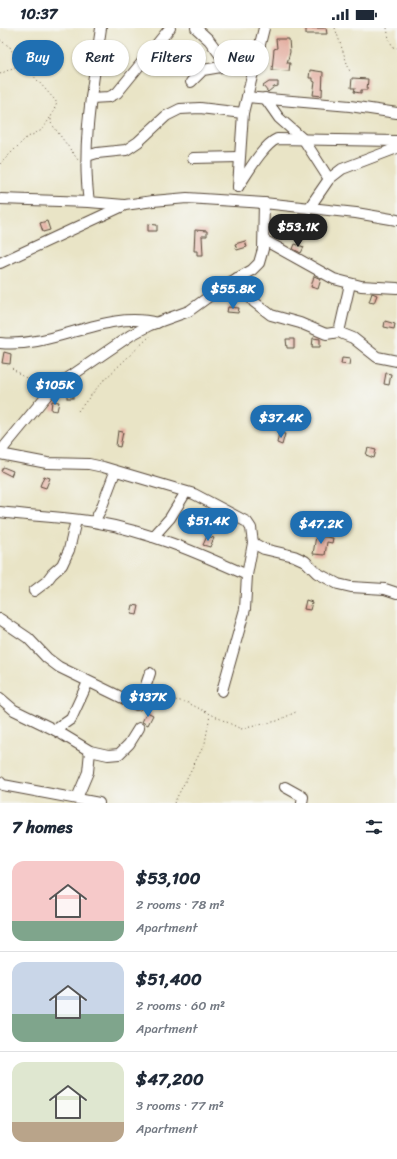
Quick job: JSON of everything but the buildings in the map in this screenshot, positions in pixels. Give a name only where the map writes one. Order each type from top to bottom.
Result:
[{"type":"street","points":[[89,202],[83,159],[101,28]]},
{"type":"street","points":[[91,98],[109,97],[117,93],[170,28]]},
{"type":"street","points":[[196,28],[214,47]]},
{"type":"street","points":[[261,40],[264,28]]},
{"type":"street","points":[[191,82],[203,70],[214,68]]},
{"type":"street","points":[[237,201],[243,113],[253,76]]},
{"type":"street","points":[[247,96],[356,107],[397,113]]},
{"type":"street","points":[[264,98],[279,118],[304,140],[329,180]]},
{"type":"street","points":[[83,159],[96,153],[126,150],[138,142],[166,116],[180,109],[200,108],[243,113]]},
{"type":"street","points":[[238,187],[272,141],[278,139],[397,141]]},
{"type":"street","points":[[309,208],[329,180],[342,169],[397,148]]},
{"type":"street","points":[[193,158],[239,157]]},
{"type":"street","points":[[0,198],[125,205],[187,198],[264,203],[356,213],[397,220]]},
{"type":"street","points":[[222,691],[245,608],[247,575],[253,543],[251,528],[247,522],[186,492],[93,465],[47,463],[0,453],[52,389],[131,335],[157,322],[189,311],[259,263],[264,240],[264,203]]},
{"type":"street","points":[[0,263],[125,205]]},
{"type":"street","points":[[264,240],[321,273],[350,284],[397,288]]},
{"type":"street","points":[[237,278],[254,302],[271,315],[300,323],[326,334],[339,332],[353,338],[377,357],[397,361]]},
{"type":"street","points":[[339,332],[350,284]]},
{"type":"street","points":[[0,343],[20,344],[138,319],[157,322]]},
{"type":"street","points":[[94,522],[116,472]]},
{"type":"street","points":[[153,537],[170,518],[186,492]]},
{"type":"street","points":[[0,512],[94,522],[153,537],[184,548],[247,575]]},
{"type":"street","points":[[34,591],[46,582],[62,565],[71,545],[76,520]]},
{"type":"street","points":[[253,543],[264,549],[294,556],[305,561],[317,574],[338,584],[351,587],[385,589],[397,593]]},
{"type":"street","points":[[0,619],[28,638],[47,658],[59,667],[137,704],[140,703],[150,673]]},
{"type":"street","points":[[55,730],[71,720],[88,682]]},
{"type":"street","points":[[0,698],[14,710],[55,730],[90,751],[108,755],[119,754],[128,744],[138,728]]},
{"type":"street","points":[[77,798],[88,772],[90,751]]},
{"type":"street","points":[[1,784],[99,803]]},
{"type":"street","points":[[285,787],[302,797],[302,803]]},
{"type":"path","points":[[335,28],[350,72]]},
{"type":"path","points":[[387,28],[389,39],[393,47],[397,48]]},
{"type":"path","points":[[0,40],[10,47],[12,51]]},
{"type":"path","points":[[0,74],[12,68]]},
{"type":"path","points":[[0,164],[26,138],[42,130],[51,117],[57,103],[34,76]]},
{"type":"path","points":[[51,117],[53,126],[83,159]]},
{"type":"path","points":[[78,411],[102,382],[150,335]]},
{"type":"path","points":[[12,368],[22,376],[52,389]]},
{"type":"path","points":[[143,695],[167,697],[186,702],[241,729],[277,721],[298,711]]},
{"type":"path","points":[[174,803],[205,743],[210,714]]}]
